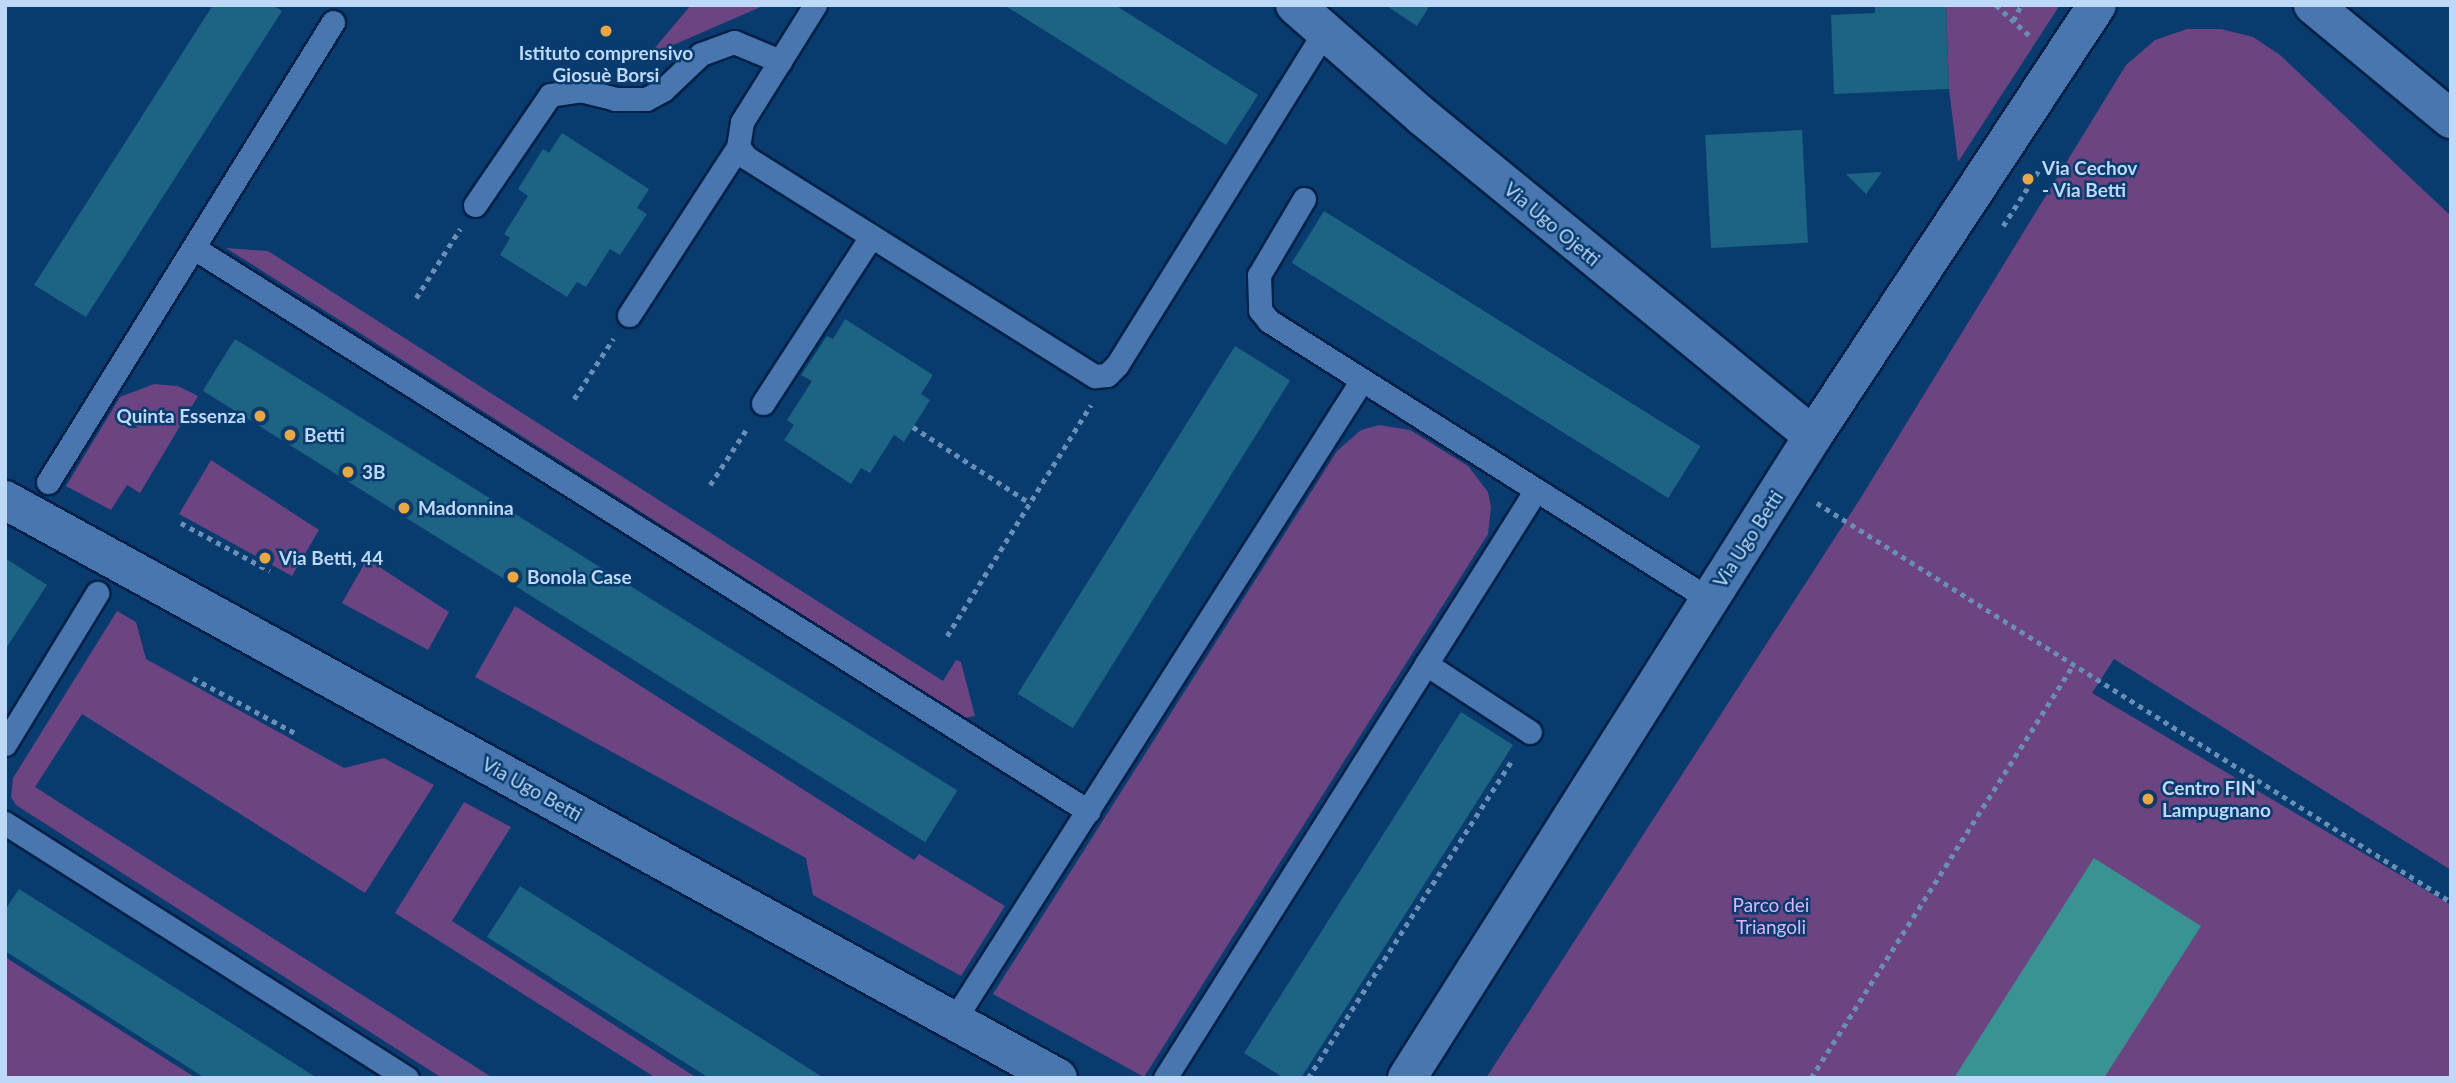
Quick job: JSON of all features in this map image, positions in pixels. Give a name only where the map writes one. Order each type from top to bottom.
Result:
[{"type":"street","name":"Via Ugo Ojetti","points":[[1295,5],[1423,117],[1812,436]]},
{"type":"street","name":"Via Ugo Betti","points":[[1407,1078],[1812,436],[2097,5]]},
{"type":"street","points":[[2313,5],[2451,119]]},
{"type":"street","name":"Via Ugo Betti","points":[[5,500],[1058,1078]]},
{"type":"lane","points":[[629,315],[738,147],[742,122],[816,5]]},
{"type":"lane","points":[[48,482],[333,22]]},
{"type":"lane","points":[[738,147],[747,158],[1085,373],[1107,375],[1325,31]]},
{"type":"lane","points":[[475,205],[550,95],[580,90],[615,99],[646,99],[663,90],[701,54],[734,42],[780,61]]},
{"type":"lane","points":[[1304,199],[1259,275],[1260,310],[1269,321],[1709,599]]},
{"type":"lane","points":[[763,404],[871,237]]},
{"type":"lane","points":[[194,248],[1087,811]]},
{"type":"lane","points":[[954,1020],[1362,380]]},
{"type":"lane","points":[[1165,1078],[1536,489]]},
{"type":"lane","points":[[5,744],[97,593]]},
{"type":"lane","points":[[1426,664],[1530,732]]},
{"type":"lane","points":[[5,823],[407,1078]]},
{"type":"path","points":[[1996,5],[2031,37]]},
{"type":"path","points":[[2013,21],[2021,5]]},
{"type":"path","points":[[2003,226],[2044,162]]},
{"type":"path","points":[[416,298],[475,205]]},
{"type":"path","points":[[574,399],[629,315]]},
{"type":"path","points":[[947,636],[1107,375]]},
{"type":"path","points":[[710,485],[763,404]]},
{"type":"path","points":[[913,427],[1030,503]]},
{"type":"path","points":[[1784,482],[2072,666],[2451,902]]},
{"type":"path","points":[[181,523],[270,571]]},
{"type":"path","points":[[1811,1078],[2072,666]]},
{"type":"path","points":[[193,678],[295,733]]},
{"type":"path","points":[[1308,1078],[1530,732]]},
{"type":"green space","points":[[691,5],[765,5],[648,56]]},
{"type":"green space","points":[[1946,5],[2060,5],[1958,162],[1949,89]]},
{"type":"green space","name":"Parco dei Triangoli","points":[[2187,29],[2221,29],[2253,37],[2280,55],[2451,216],[2451,870],[2114,659],[2092,693],[2451,905],[2451,1078],[1486,1078],[1860,499],[2126,65],[2155,40]]},
{"type":"green space","points":[[226,248],[268,251],[943,681],[956,660],[961,662],[975,716],[965,718]]},
{"type":"green space","points":[[154,384],[178,386],[198,396],[140,493],[127,485],[111,510],[66,486],[120,397]]},
{"type":"green space","points":[[1379,425],[1410,430],[1468,466],[1488,492],[1491,507],[1488,534],[1144,1077],[993,994],[1337,451],[1361,430]]},
{"type":"green space","points":[[211,460],[319,530],[292,576],[179,514]]},
{"type":"green space","points":[[367,559],[449,612],[428,650],[342,603]]},
{"type":"green space","points":[[515,606],[914,860],[919,854],[1005,906],[961,976],[813,895],[806,858],[475,677]]},
{"type":"green space","points":[[117,611],[136,622],[146,659],[344,768],[384,758],[434,785],[365,893],[82,714],[35,787],[493,1078],[442,1078],[16,805],[11,797],[13,778]]},
{"type":"green space","points":[[464,802],[511,827],[452,921],[697,1078],[656,1078],[395,913]]},
{"type":"green space","points":[[5,957],[196,1078],[5,1078]]},
{"type":"shaded area","points":[[2094,858],[2201,926],[2104,1078],[1954,1078]]},
{"type":"building","points":[[213,5],[272,5],[282,11],[86,317],[34,285]]},
{"type":"building","points":[[1004,5],[1115,5],[1258,95],[1226,145]]},
{"type":"building","points":[[1385,5],[1430,5],[1417,26]]},
{"type":"building","points":[[1875,5],[1946,5],[1949,89],[1834,94],[1831,15],[1875,13]]},
{"type":"building","points":[[1802,130],[1808,243],[1711,248],[1705,135]]},
{"type":"building","points":[[562,133],[649,189],[637,208],[647,214],[620,255],[610,249],[586,287],[577,282],[567,297],[500,255],[510,238],[504,234],[528,196],[518,189],[543,149],[549,153]]},
{"type":"building","points":[[1882,172],[1866,194],[1846,174]]},
{"type":"building","points":[[1324,211],[1701,446],[1668,498],[1292,263]]},
{"type":"building","points":[[845,319],[933,375],[921,394],[930,400],[904,442],[894,435],[870,473],[861,468],[851,484],[784,440],[794,425],[787,420],[812,381],[801,375],[827,336],[833,339]]},
{"type":"building","points":[[235,339],[958,790],[925,842],[203,391]]},
{"type":"building","points":[[1235,346],[1290,380],[1073,728],[1018,694]]},
{"type":"building","points":[[5,558],[47,585],[5,650]]},
{"type":"building","points":[[1461,712],[1513,745],[1301,1078],[1284,1078],[1244,1053]]},
{"type":"building","points":[[520,886],[824,1078],[709,1078],[487,937]]},
{"type":"building","points":[[19,889],[317,1078],[205,1078],[5,951],[5,910]]},
{"type":"place","name":"Istituto comprensivo Giosuè Borsi","points":[[606,31]]},
{"type":"place","name":"Via Cechov - Via Betti","points":[[2028,179]]},
{"type":"place","name":"Quinta Essenza","points":[[260,416]]},
{"type":"place","name":"Betti","points":[[290,435]]},
{"type":"place","name":"3B","points":[[348,472]]},
{"type":"place","name":"Madonnina","points":[[404,508]]},
{"type":"place","name":"Via Betti, 44","points":[[265,558]]},
{"type":"place","name":"Bonola Case","points":[[513,577]]},
{"type":"place","name":"Centro FIN Lampugnano","points":[[2148,799]]}]
